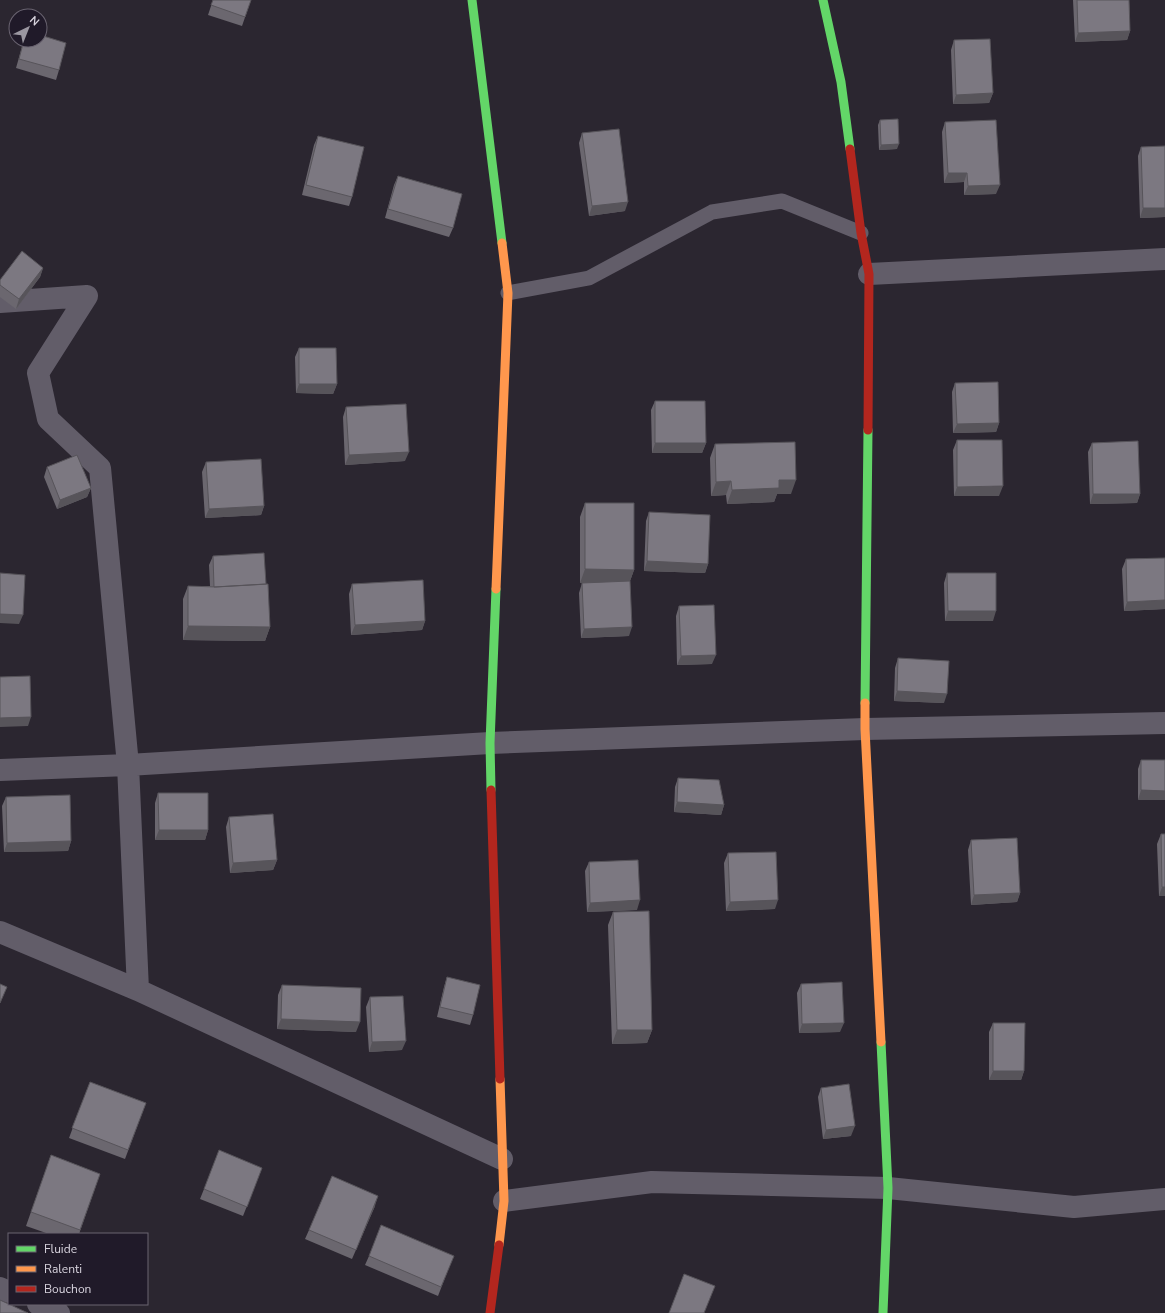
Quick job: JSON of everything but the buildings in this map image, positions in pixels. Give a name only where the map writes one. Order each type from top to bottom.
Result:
[{"type":"street","points":[[472,0],[508,293],[490,743],[504,1201],[490,1313]]},
{"type":"street","points":[[823,0],[841,82],[861,233],[869,274],[865,729],[888,1188],[882,1313]]},
{"type":"street","points":[[869,274],[1165,259]]},
{"type":"street","points":[[0,302],[87,296],[38,374],[48,419],[100,468],[128,765],[138,990]]},
{"type":"street","points":[[0,770],[128,765],[490,743],[865,729],[1165,723]]},
{"type":"street","points":[[0,932],[138,990],[502,1159]]},
{"type":"street","points":[[504,1201],[652,1182],[888,1188],[1074,1207],[1165,1199]]},
{"type":"street","points":[[40,1305],[59,1313]]},
{"type":"lane","points":[[508,293],[589,278],[712,212],[782,201],[861,233]]},
{"type":"traffic: fast","points":[[472,0],[502,243]]},
{"type":"traffic: fast","points":[[823,0],[841,82],[850,149]]},
{"type":"traffic: fast","points":[[865,703],[868,430]]},
{"type":"traffic: fast","points":[[491,790],[490,743],[496,589]]},
{"type":"traffic: fast","points":[[881,1042],[888,1188],[883,1313]]},
{"type":"traffic: slow","points":[[496,589],[508,293],[502,243]]},
{"type":"traffic: slow","points":[[865,703],[865,729],[881,1042]]},
{"type":"traffic: slow","points":[[499,1245],[504,1201],[500,1079]]},
{"type":"traffic: jam","points":[[850,149],[861,233],[869,274],[868,430]]},
{"type":"traffic: jam","points":[[491,790],[500,1079]]},
{"type":"traffic: jam","points":[[490,1313],[499,1245]]}]
